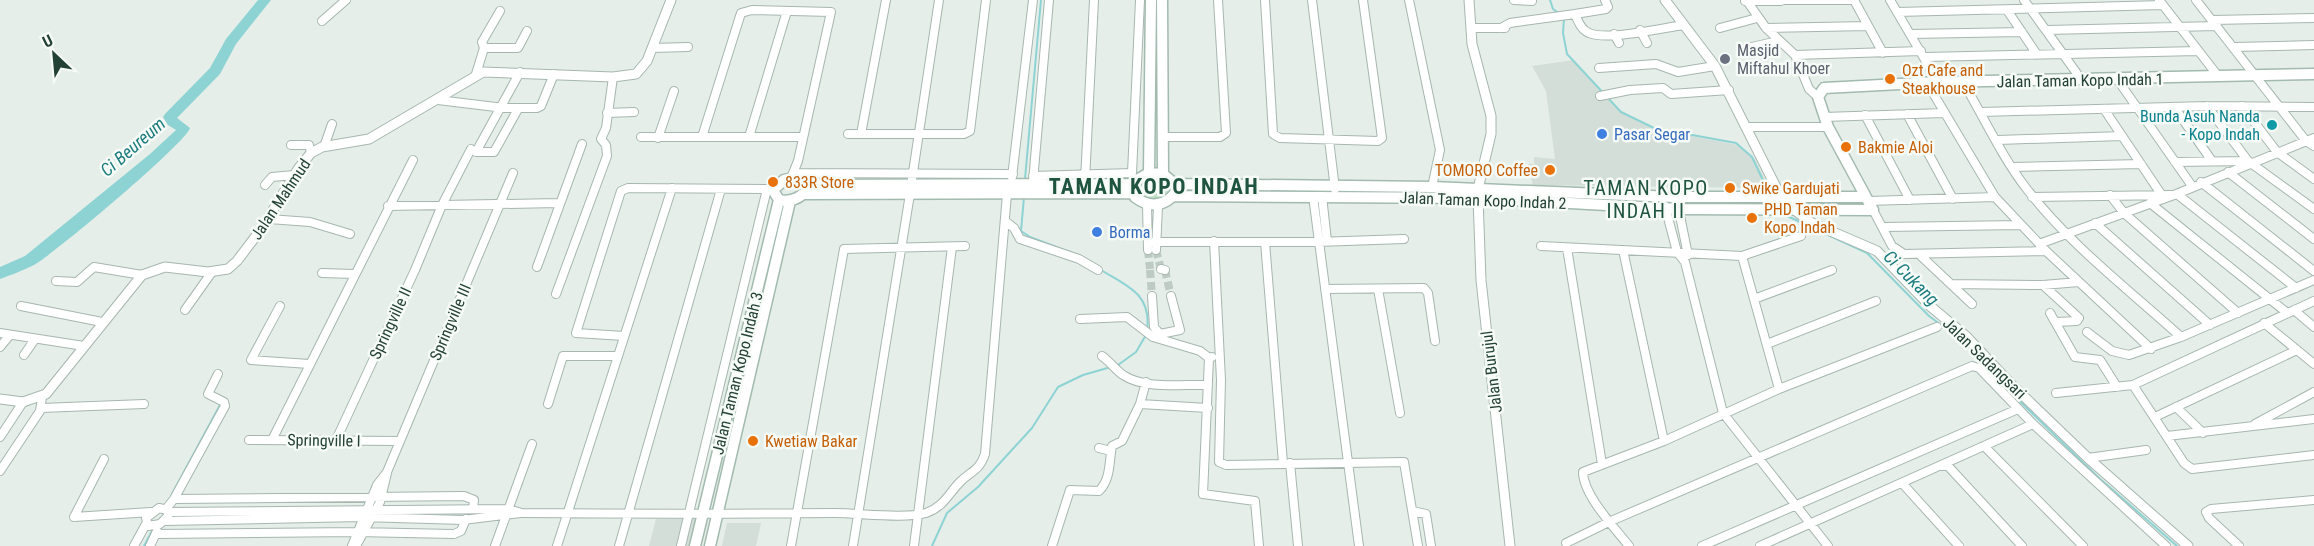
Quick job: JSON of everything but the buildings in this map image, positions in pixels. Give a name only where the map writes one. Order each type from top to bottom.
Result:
[{"type":"main road","points":[[1149,173],[1151,0]]},
{"type":"main road","points":[[1162,0],[1163,174]]},
{"type":"main road","points":[[1150,40],[1162,41]]},
{"type":"main road","name":"Jalan Taman Kopo Indah 1","points":[[1818,97],[1821,90],[1829,87],[1933,82],[2314,74]]},
{"type":"main road","points":[[1818,97],[1828,127],[1870,203]]},
{"type":"main road","points":[[1149,173],[1163,174],[1175,184],[1174,196],[1168,202],[1153,205],[1138,201],[1133,188],[1140,177],[1149,173]]},
{"type":"main road","points":[[804,190],[800,179],[792,175],[781,181],[778,195],[804,190],[911,184],[1133,188]]},
{"type":"main road","points":[[1020,185],[1085,180],[1133,188]]},
{"type":"main road","name":"Jalan Taman Kopo Indah 2","points":[[1175,184],[1336,191],[1780,198]]},
{"type":"main road","name":"Jalan Taman Kopo Indah 2","points":[[1174,196],[1317,196],[1336,191],[1432,187],[1478,193],[1666,208],[1790,209]]},
{"type":"main road","name":"Jalan Taman Kopo Indah 3","points":[[695,546],[778,195]]},
{"type":"main road","name":"Jalan Taman Kopo Indah 3","points":[[710,546],[778,195]]},
{"type":"main road","points":[[1780,198],[1870,203]]},
{"type":"main road","points":[[1790,209],[1870,203]]},
{"type":"street","points":[[322,21],[346,0]]},
{"type":"street","name":"Jalan Mahmud","points":[[212,272],[224,270],[235,264],[269,219],[294,175],[311,152],[324,147],[355,144],[369,139],[438,100],[476,74],[489,71],[631,76],[640,72],[671,0]]},
{"type":"street","points":[[861,134],[886,0]]},
{"type":"street","points":[[853,546],[939,0]]},
{"type":"street","points":[[848,134],[964,134],[970,131],[986,0]]},
{"type":"street","points":[[1020,185],[1017,148],[1033,0]]},
{"type":"street","points":[[369,513],[466,519],[522,513],[918,515],[929,512],[947,501],[959,483],[984,461],[1005,221],[1020,185],[1049,0]]},
{"type":"street","points":[[1094,0],[1085,180],[1132,173],[1136,144],[1140,0]]},
{"type":"street","points":[[1163,137],[1220,137],[1226,134],[1218,0]]},
{"type":"street","points":[[1265,0],[1273,134],[1280,138],[1378,141],[1382,138],[1363,0]]},
{"type":"street","points":[[1312,0],[1336,191]]},
{"type":"street","points":[[1409,0],[1440,150],[1432,187]]},
{"type":"street","name":"Jalan Burujul","points":[[1469,0],[1472,44],[1491,116],[1491,134],[1478,193],[1481,280],[1510,546]]},
{"type":"street","points":[[1515,0],[1532,1]]},
{"type":"street","points":[[1471,28],[1505,28],[1510,23],[1606,9],[1608,7],[1605,0]]},
{"type":"street","name":"Jalan Sadangsari","points":[[1665,0],[1715,66],[1729,90],[1780,198],[1790,209],[1812,223],[1877,251],[1930,306],[1967,337],[2011,384],[2088,458],[2188,546]]},
{"type":"street","points":[[1746,1],[1854,0],[1883,53]]},
{"type":"street","points":[[1890,0],[1923,54],[1944,113],[1995,197],[2046,251],[2151,349]]},
{"type":"street","points":[[2024,0],[2081,80]]},
{"type":"street","points":[[2196,0],[2314,146]]},
{"type":"street","points":[[1746,1],[1766,28],[1795,55],[1809,89],[1818,97]]},
{"type":"street","points":[[1897,12],[2031,10],[2161,3],[2218,76]]},
{"type":"street","points":[[702,137],[741,13],[752,10],[787,10],[831,13],[803,137],[792,175],[911,184],[1020,185]]},
{"type":"street","points":[[749,137],[787,10]]},
{"type":"street","points":[[2007,10],[2036,53]]},
{"type":"street","points":[[476,74],[484,48],[482,42],[500,11]]},
{"type":"street","points":[[1575,14],[1588,33],[1614,34],[1684,25]]},
{"type":"street","points":[[1720,28],[1757,18]]},
{"type":"street","points":[[2212,20],[2314,18]]},
{"type":"street","points":[[1766,28],[1868,26]]},
{"type":"street","points":[[2047,30],[2217,26]]},
{"type":"street","points":[[1640,30],[1647,43]]},
{"type":"street","points":[[484,48],[518,48],[527,31]]},
{"type":"street","points":[[1911,34],[2022,32]]},
{"type":"street","points":[[1614,34],[1619,43]]},
{"type":"street","points":[[1743,49],[1778,41]]},
{"type":"street","points":[[2234,47],[2314,45]]},
{"type":"street","points":[[652,48],[688,47]]},
{"type":"street","points":[[1795,55],[2198,51]]},
{"type":"street","points":[[1599,68],[1656,64],[1678,72],[1715,66]]},
{"type":"street","points":[[518,109],[494,152],[476,152],[520,72]]},
{"type":"street","points":[[438,100],[518,109],[541,106],[555,74]]},
{"type":"street","points":[[556,294],[607,156],[606,145],[601,140],[613,76]]},
{"type":"street","points":[[2117,79],[2192,186]]},
{"type":"street","points":[[1963,82],[2032,197],[2066,234],[2181,337]]},
{"type":"street","points":[[1604,95],[1664,88],[1671,94],[1729,90]]},
{"type":"street","points":[[658,138],[674,91]]},
{"type":"street","points":[[2242,105],[2277,152],[2314,179]]},
{"type":"street","points":[[1981,112],[2242,105],[2314,107]]},
{"type":"street","points":[[2207,106],[2250,161],[2314,209]]},
{"type":"street","points":[[2174,107],[2212,161]]},
{"type":"street","points":[[2104,109],[2161,194]]},
{"type":"street","points":[[607,113],[634,112]]},
{"type":"street","points":[[1824,117],[1944,113]]},
{"type":"street","points":[[1907,114],[1953,199]]},
{"type":"street","points":[[1865,115],[1910,200]]},
{"type":"street","points":[[324,147],[332,124]]},
{"type":"street","points":[[1747,127],[1828,127]]},
{"type":"street","points":[[1998,140],[2122,136]]},
{"type":"street","points":[[641,137],[803,137]]},
{"type":"street","points":[[2039,244],[2175,195],[2250,161],[2310,139]]},
{"type":"street","points":[[537,267],[582,144]]},
{"type":"street","points":[[1136,144],[1150,144]]},
{"type":"street","points":[[291,145],[309,145],[311,152]]},
{"type":"street","name":"Springville II","points":[[336,440],[415,270],[442,205],[471,149]]},
{"type":"street","points":[[272,440],[413,160]]},
{"type":"street","points":[[2175,162],[2250,161]]},
{"type":"street","points":[[2014,167],[2141,164]]},
{"type":"street","points":[[2228,172],[2314,238]]},
{"type":"street","name":"Springville III","points":[[354,546],[513,173]]},
{"type":"street","points":[[265,185],[271,177],[294,175]]},
{"type":"street","points":[[2201,183],[2314,271]]},
{"type":"street","points":[[624,336],[576,333],[621,191],[628,188],[721,189],[778,195],[720,391],[681,546]]},
{"type":"street","points":[[557,546],[672,188]]},
{"type":"street","points":[[619,546],[721,189]]},
{"type":"street","points":[[2110,195],[2124,213],[2238,313]]},
{"type":"street","points":[[2032,197],[2175,195],[2296,288]]},
{"type":"street","points":[[1317,196],[1327,241]]},
{"type":"street","points":[[1317,196],[1317,242],[1359,546]]},
{"type":"street","points":[[1669,196],[1666,208],[1677,252],[1685,262],[1723,413],[1828,546]]},
{"type":"street","points":[[1669,196],[1679,208],[1689,253],[1685,262]]},
{"type":"street","points":[[1995,197],[1870,203],[1892,246],[1899,253],[1922,256],[2046,251]]},
{"type":"street","points":[[388,206],[559,203]]},
{"type":"street","points":[[2150,203],[2268,300],[2290,310],[2314,327]]},
{"type":"street","points":[[1153,205],[1153,246],[1214,241],[1317,242],[1404,239]]},
{"type":"street","points":[[269,219],[299,218],[350,234]]},
{"type":"street","points":[[1005,221],[1014,228],[1020,239],[1079,259],[1098,270]]},
{"type":"street","points":[[2095,223],[2210,326]]},
{"type":"street","points":[[1883,227],[2020,225]]},
{"type":"street","points":[[1541,246],[1742,256],[1801,236]]},
{"type":"street","points":[[1214,241],[1220,354],[1219,462],[1226,465],[1404,462],[1418,546]]},
{"type":"street","points":[[1265,242],[1286,463],[1298,546]]},
{"type":"street","points":[[791,546],[844,249],[965,246]]},
{"type":"street","points":[[914,546],[952,247]]},
{"type":"street","points":[[1567,248],[1602,464]]},
{"type":"street","points":[[1623,250],[1664,441]]},
{"type":"street","points":[[1742,256],[1779,389]]},
{"type":"street","points":[[1922,256],[1972,304]]},
{"type":"street","points":[[0,399],[23,402],[42,397],[51,390],[102,322],[142,275],[162,266],[212,272],[185,310]]},
{"type":"street","points":[[56,281],[78,282],[94,267],[142,275]]},
{"type":"street","points":[[1754,298],[1832,270]]},
{"type":"street","points":[[322,273],[354,274]]},
{"type":"street","points":[[2087,332],[2120,354],[2129,355],[2210,326],[2314,280]]},
{"type":"street","points":[[1951,284],[2043,285],[2079,282]]},
{"type":"street","points":[[2043,285],[2079,318],[2077,321],[2056,322]]},
{"type":"street","points":[[1325,289],[1419,287],[1427,290],[1435,341]]},
{"type":"street","points":[[1378,289],[1400,414]]},
{"type":"street","points":[[1152,296],[1154,327],[1160,334],[1180,330],[1171,296]]},
{"type":"street","points":[[1767,344],[1876,301]]},
{"type":"street","points":[[2056,393],[2133,385],[2290,310],[2314,301]]},
{"type":"street","points":[[21,306],[102,322]]},
{"type":"street","points":[[280,306],[251,360],[309,364]]},
{"type":"street","points":[[2050,313],[2075,357],[2100,360],[2117,387]]},
{"type":"street","points":[[1080,319],[1127,317],[1134,319],[1150,336],[1165,343],[1206,352],[1209,358],[1208,408],[1203,450],[1203,494],[1254,501],[1259,546]]},
{"type":"street","points":[[2264,323],[2314,364]]},
{"type":"street","points":[[1629,546],[1591,493],[1581,475],[1583,471],[1664,441],[1779,389],[1936,327]]},
{"type":"street","points":[[0,333],[84,346]]},
{"type":"street","points":[[0,347],[10,335]]},
{"type":"street","points":[[24,355],[35,339]]},
{"type":"street","points":[[2155,417],[2297,350]]},
{"type":"street","points":[[1209,358],[1220,354]]},
{"type":"street","points":[[548,404],[563,356],[618,356]]},
{"type":"street","points":[[1102,356],[1131,379],[1146,382],[1208,385]]},
{"type":"street","points":[[1566,543],[1611,521],[1972,366],[1979,368],[2033,424],[2166,546]]},
{"type":"street","points":[[150,546],[225,406],[224,402],[208,394],[218,374]]},
{"type":"street","points":[[1052,546],[1070,490],[1099,491],[1102,489],[1106,482],[1114,443],[1122,441],[1140,404],[1146,382]]},
{"type":"street","points":[[2133,385],[2184,463],[2192,469],[2314,454]]},
{"type":"street","points":[[720,391],[733,391]]},
{"type":"street","points":[[2251,426],[2310,394],[2314,403]]},
{"type":"street","points":[[0,471],[41,408],[42,397]]},
{"type":"street","points":[[0,437],[23,402]]},
{"type":"street","points":[[41,408],[144,404]]},
{"type":"street","points":[[1140,404],[1208,408]]},
{"type":"street","points":[[2176,407],[2203,433]]},
{"type":"street","points":[[1702,546],[2018,409]]},
{"type":"street","points":[[2168,436],[2314,419]]},
{"type":"street","points":[[1760,546],[2033,424]]},
{"type":"street","name":"Springville I","points":[[249,440],[399,441]]},
{"type":"street","points":[[495,546],[532,444]]},
{"type":"street","points":[[1984,446],[2084,546]]},
{"type":"street","points":[[1099,448],[1111,451]]},
{"type":"street","points":[[2088,458],[2146,450]]},
{"type":"street","points":[[104,459],[74,517],[151,512],[159,508],[165,516]]},
{"type":"street","points":[[1942,466],[1948,466],[2022,546]]},
{"type":"street","points":[[1902,483],[1959,546]]},
{"type":"street","points":[[174,499],[464,496],[474,500],[473,509]]},
{"type":"street","points":[[2240,546],[2209,518],[2206,512],[2211,509],[2314,500]]},
{"type":"street","points":[[146,524],[152,527],[165,516],[473,509],[506,514]]},
{"type":"street","points":[[1413,511],[1426,514],[1431,546]]},
{"type":"street","points":[[134,546],[151,512]]},
{"type":"street","points":[[156,534],[361,532],[454,534],[460,531],[466,519]]},
{"type":"shaded area","points":[[1574,60],[1618,109],[1652,128],[1738,145],[1755,159],[1769,188],[1533,185],[1528,164],[1534,164],[1534,157],[1555,159],[1546,91],[1532,66]]},
{"type":"shaded area","points":[[656,519],[698,519],[692,546],[649,546]]},
{"type":"shaded area","points":[[727,523],[761,523],[756,546],[722,546]]},
{"type":"green space","points":[[1161,175],[1171,186],[1165,195],[1151,198],[1138,190],[1138,183],[1144,177]]},
{"type":"waterway","name":"Ci Beureum","points":[[0,273],[30,260],[155,158],[182,132],[183,128],[173,122],[170,117],[215,71],[231,42],[248,18],[265,0]]},
{"type":"waterway","points":[[1025,179],[1041,0]]},
{"type":"waterway","name":"Ci Cukang","points":[[1550,0],[1553,9],[1560,14]]},
{"type":"waterway","name":"Ci Cukang","points":[[1564,18],[1563,33],[1567,54],[1621,112],[1654,128],[1736,143],[1752,157],[1769,193]]},
{"type":"waterway","points":[[1024,197],[1021,231],[1030,237],[1075,254]]},
{"type":"waterway","name":"Ci Cukang","points":[[1785,215],[1867,253],[1929,316],[1964,342],[2001,383],[2099,478],[2177,546]]},
{"type":"waterway","points":[[1101,270],[1136,292],[1146,308],[1147,330]]},
{"type":"waterway","points":[[932,546],[947,513],[978,487],[1032,428],[1058,387],[1083,375],[1118,365],[1136,352],[1146,335]]},
{"type":"waterway","points":[[172,494],[220,405]]},
{"type":"waterway","points":[[144,546],[152,531]]},
{"type":"tunnel","points":[[1148,250],[1150,269]]},
{"type":"tunnel","points":[[1156,250],[1161,269]]},
{"type":"tunnel","points":[[1150,270],[1152,296]]},
{"type":"tunnel","points":[[1165,270],[1171,296]]},
{"type":"place","name":"Masjid Miftahul Khoer","points":[[1725,59]]},
{"type":"place","name":"Ozt Cafe and Steakhouse","points":[[1890,79]]},
{"type":"place","name":"Bunda Asuh Nanda - Kopo Indah","points":[[2272,125]]},
{"type":"place","name":"Pasar Segar","points":[[1602,134]]},
{"type":"place","name":"Bakmie Aloi","points":[[1846,147]]},
{"type":"place","name":"TOMORO Coffee","points":[[1550,170]]},
{"type":"place","name":"833R Store","points":[[773,182]]},
{"type":"place","name":"Swike Gardujati","points":[[1730,188]]},
{"type":"place","name":"PHD Taman Kopo Indah","points":[[1752,218]]},
{"type":"place","name":"Borma","points":[[1097,232]]},
{"type":"place","name":"Kwetiaw Bakar","points":[[753,441]]},
{"type":"district","name":"TAMAN KOPO INDAH","points":[[1154,186]]},
{"type":"district","name":"TAMAN KOPO INDAH II","points":[[1646,200]]}]
